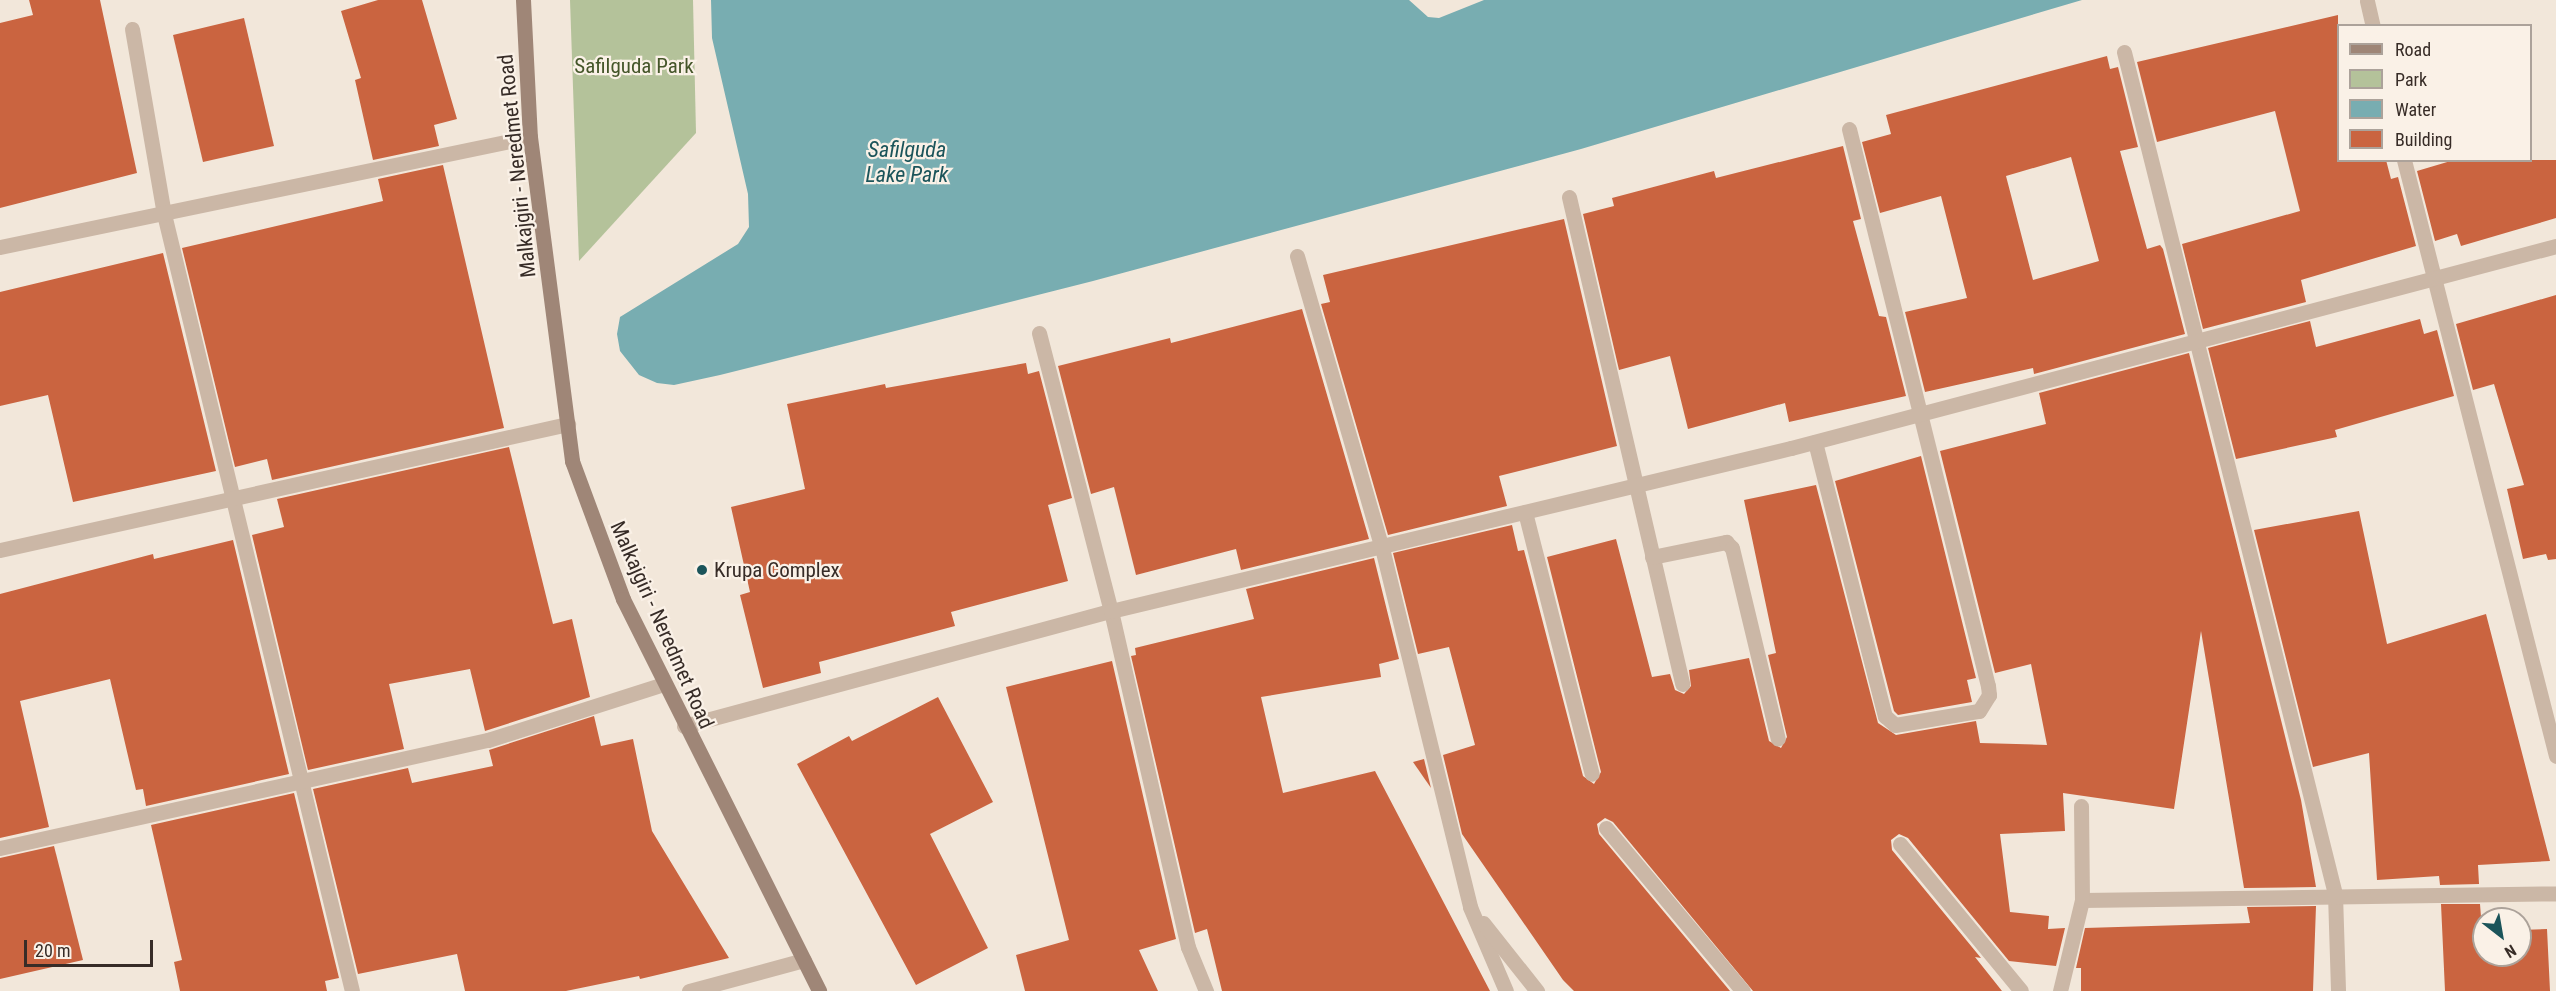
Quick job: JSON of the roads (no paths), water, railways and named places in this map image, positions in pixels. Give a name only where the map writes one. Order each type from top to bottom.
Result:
[{"type":"main road","name":"Malkajgiri - Neredmet Road","points":[[523,0],[530,137],[572,461],[590,517],[623,599],[663,684],[819,991]]},
{"type":"street","points":[[2367,1],[2373,24]]},
{"type":"street","points":[[132,29],[164,214],[304,782],[352,991]]},
{"type":"street","points":[[2124,52],[2336,894],[2338,991]]},
{"type":"street","points":[[1815,442],[1885,716],[1895,724],[1971,714],[1985,704],[1988,686],[1922,414],[1849,129]]},
{"type":"street","points":[[0,247],[530,137]]},
{"type":"street","points":[[2404,162],[2432,279],[2556,756]]},
{"type":"street","points":[[1569,197],[1682,684]]},
{"type":"street","points":[[684,726],[1111,611],[1382,548],[1635,483],[1815,442],[2197,339],[2556,246]]},
{"type":"street","points":[[1298,256],[1382,548],[1470,907],[1506,991]]},
{"type":"street","points":[[1039,333],[1111,611],[1188,947],[1206,991]]},
{"type":"street","points":[[0,550],[234,501],[568,424]]},
{"type":"street","points":[[1525,512],[1592,774]]},
{"type":"street","points":[[1652,557],[1726,542],[1732,548],[1778,739]]},
{"type":"street","points":[[0,848],[488,740],[663,684]]},
{"type":"street","points":[[2060,991],[2082,900],[2081,806]]},
{"type":"street","points":[[1606,828],[1743,991]]},
{"type":"street","points":[[1900,844],[2020,991]]},
{"type":"street","points":[[2082,900],[2336,894],[2556,893]]},
{"type":"street","points":[[1470,907],[1537,991]]},
{"type":"street","points":[[689,991],[804,960]]},
{"type":"water","name":"Safilguda Lake Park","points":[[711,0],[1409,0],[1428,17],[1439,18],[1484,0],[2082,0],[1581,149],[1093,281],[720,375],[674,385],[657,383],[639,375],[620,351],[617,334],[620,317],[738,244],[749,227],[748,194],[712,38]]},
{"type":"place","name":"Krupa Complex","points":[[702,570]]},
{"type":"park label","name":"Safilguda Park","points":[[634,66]]}]
